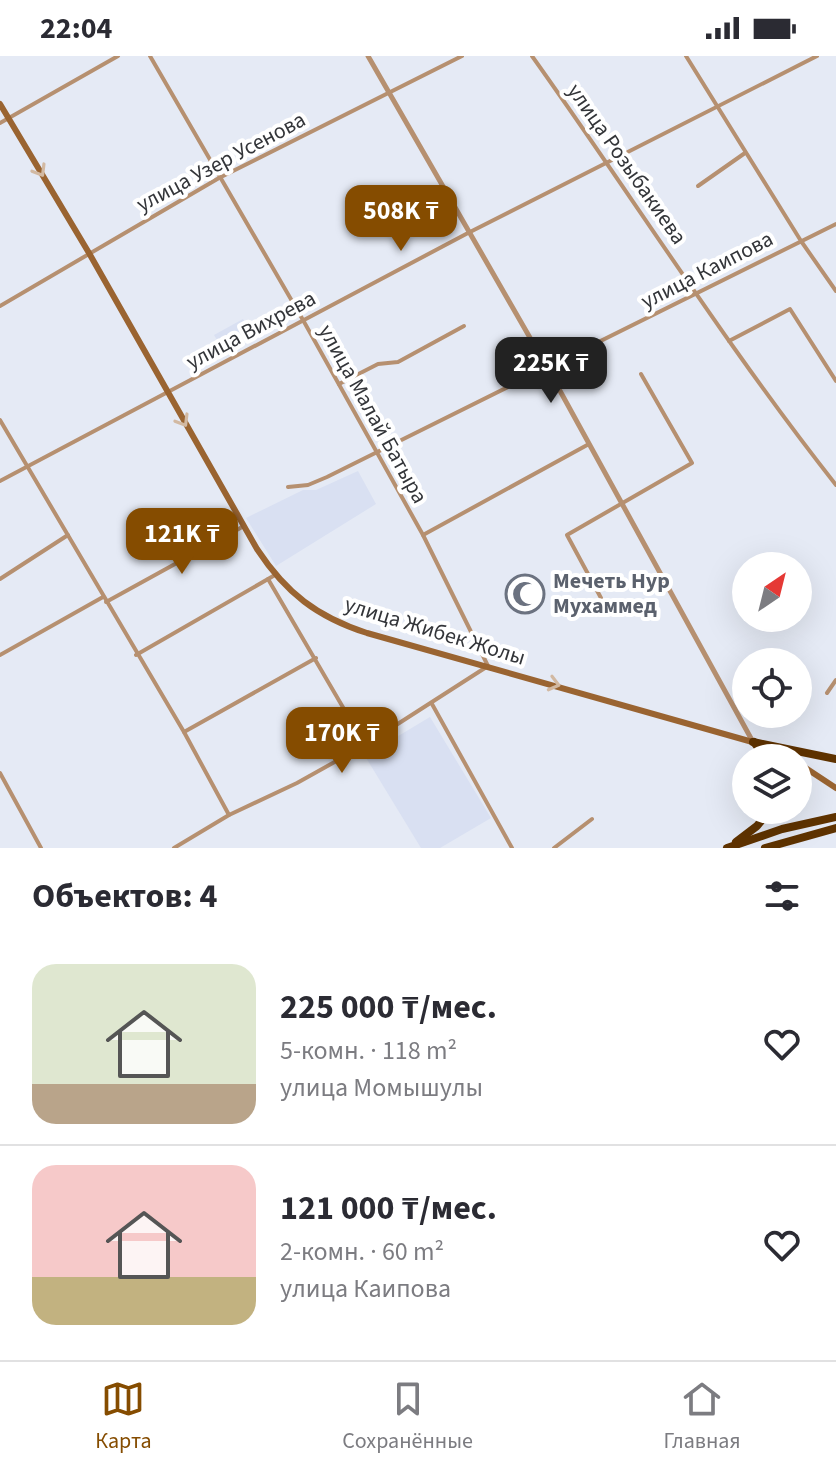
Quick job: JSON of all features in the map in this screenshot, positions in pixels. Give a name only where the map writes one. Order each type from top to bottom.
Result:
[{"type":"highway","points":[[753,742],[836,759]]},
{"type":"highway","points":[[727,848],[782,829],[836,817]]},
{"type":"highway","points":[[727,848],[759,824]]},
{"type":"highway","points":[[765,848],[836,828]]},
{"type":"main road","name":"улица Жибек Жолы","points":[[0,104],[89,253],[272,577],[344,626],[758,744]]},
{"type":"main road","points":[[812,772],[836,788]]},
{"type":"street","points":[[0,123],[118,56]]},
{"type":"street","name":"улица Малай Батыра","points":[[150,56],[423,535],[488,666]]},
{"type":"street","points":[[368,56],[548,369],[753,742]]},
{"type":"street","name":"улица Узер Усенова","points":[[0,306],[219,178],[462,56]]},
{"type":"street","name":"улица Розыбакиева","points":[[532,56],[776,409],[836,485]]},
{"type":"street","points":[[686,56],[801,241],[836,291]]},
{"type":"street","name":"улица Вихрева","points":[[0,481],[468,233],[817,56]]},
{"type":"street","points":[[698,186],[746,153]]},
{"type":"street","name":"улица Каипова","points":[[288,487],[318,481],[836,224]]},
{"type":"street","points":[[729,341],[790,309],[836,381]]},
{"type":"street","points":[[339,384],[378,364],[398,362],[464,326]]},
{"type":"street","points":[[601,598],[567,535],[692,463],[641,374]]},
{"type":"street","points":[[0,420],[184,732],[229,815]]},
{"type":"street","points":[[423,535],[589,444]]},
{"type":"street","points":[[0,655],[244,526]]},
{"type":"street","points":[[0,579],[68,535]]},
{"type":"street","points":[[136,655],[272,577],[365,745]]},
{"type":"street","points":[[184,732],[316,658]]},
{"type":"street","points":[[174,848],[229,815],[365,745],[488,666]]},
{"type":"street","points":[[827,693],[836,680]]},
{"type":"street","points":[[432,704],[512,848]]},
{"type":"street","points":[[0,773],[41,848]]},
{"type":"street","points":[[554,848],[592,819]]},
{"type":"shaded area","points":[[243,319],[247,327],[219,343],[214,335]]},
{"type":"shaded area","points":[[358,471],[376,504],[276,566],[246,518],[303,490],[316,490]]},
{"type":"shaded area","points":[[430,717],[491,818],[440,848],[421,848],[365,756]]},
{"type":"place","name":"Мечеть Нур Мухаммед","points":[[525,594]]}]
